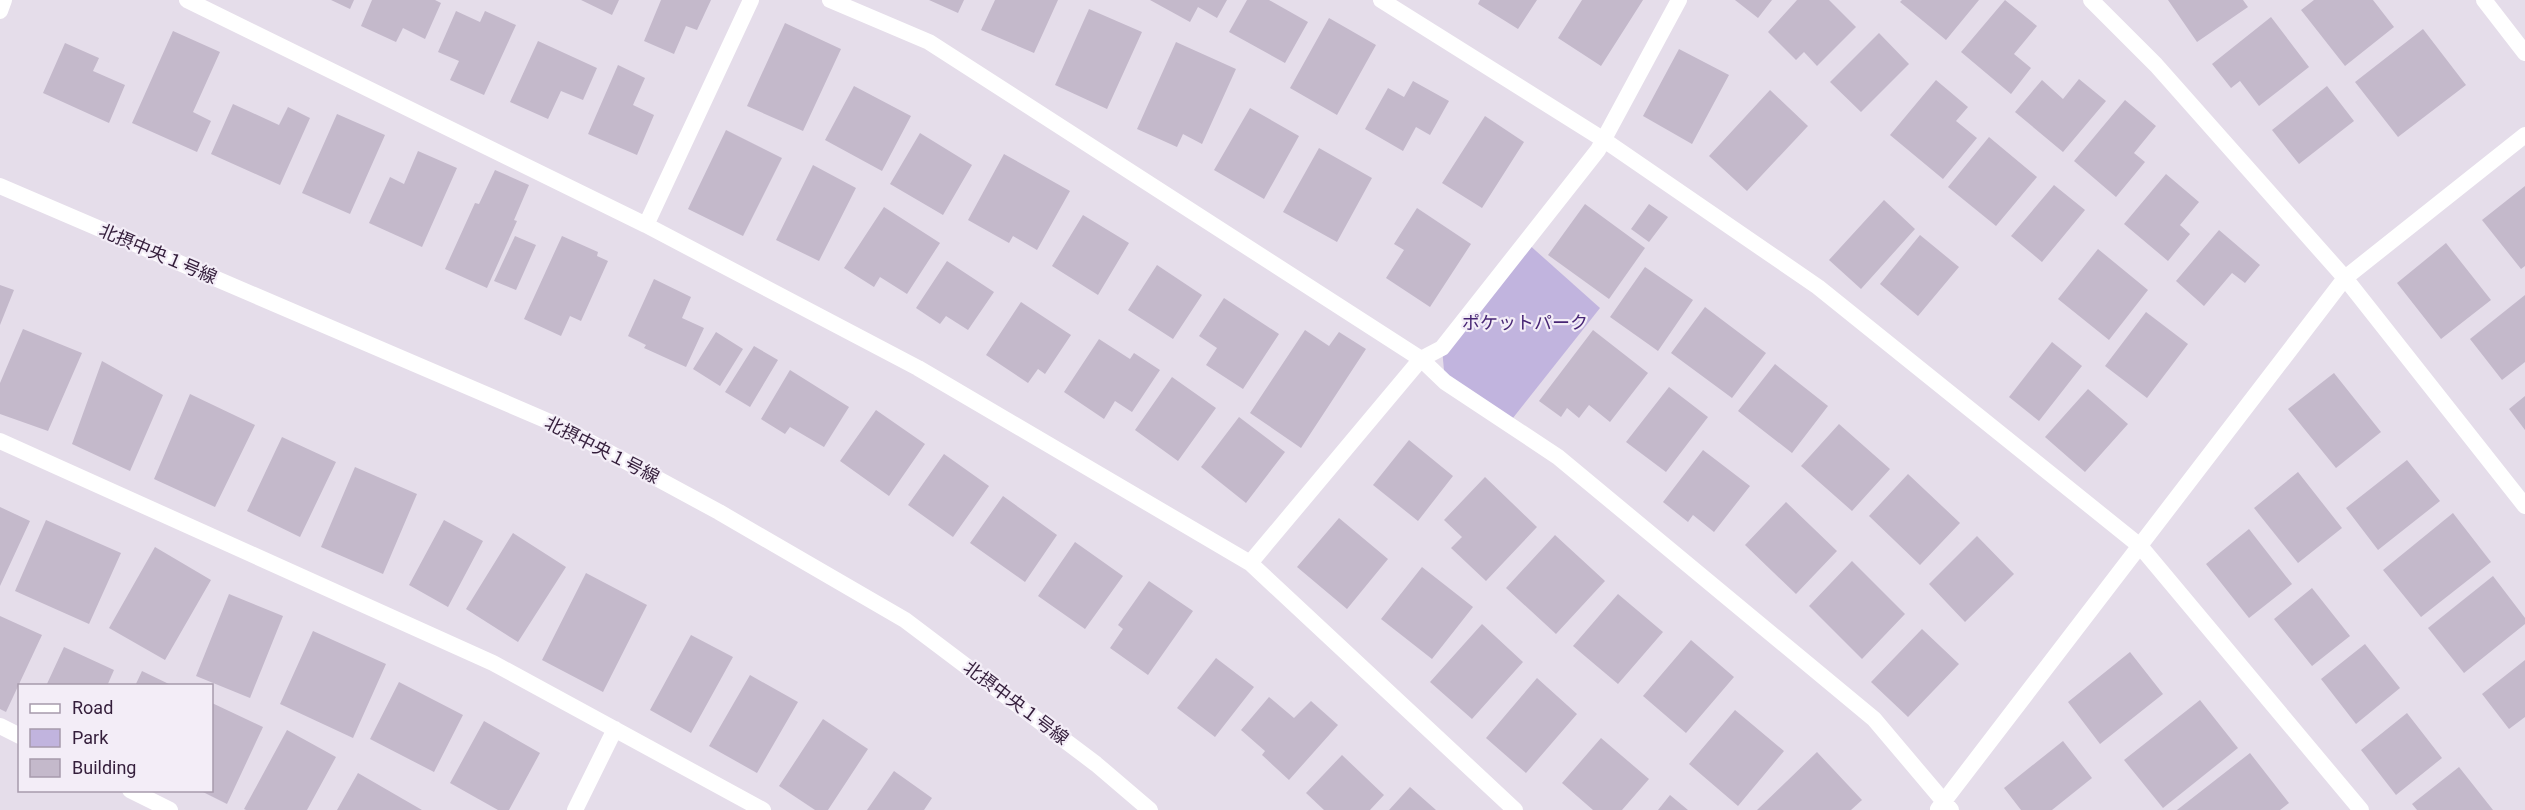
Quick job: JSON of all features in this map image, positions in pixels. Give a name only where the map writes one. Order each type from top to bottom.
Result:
[{"type":"street","points":[[0,11],[4,0]]},
{"type":"street","points":[[187,0],[646,225],[918,368],[1250,563],[1515,810]]},
{"type":"street","points":[[646,225],[751,0]]},
{"type":"street","points":[[830,0],[929,42],[1421,359],[1445,382],[1558,457],[1874,719],[1944,808],[2345,278],[2525,135]]},
{"type":"street","points":[[1381,0],[1604,140],[1818,287],[2140,546],[2361,810]]},
{"type":"street","points":[[1250,563],[1421,359],[1443,348],[1604,140],[1679,0]]},
{"type":"street","points":[[2091,0],[2156,65],[2345,278],[2525,506]]},
{"type":"street","points":[[2484,0],[2525,53]]},
{"type":"street","name":"北摂中央１号線","points":[[0,186],[564,428],[709,506],[905,620],[1096,764],[1150,810]]},
{"type":"street","points":[[0,441],[493,663],[763,810]]},
{"type":"street","points":[[0,726],[18,735]]},
{"type":"street","points":[[575,810],[615,729]]},
{"type":"street","points":[[134,792],[170,810]]},
{"type":"green space","name":"ポケットパーク","points":[[1526,242],[1600,308],[1509,423],[1445,382],[1442,348]]},
{"type":"building","points":[[331,0],[354,0],[350,9]]},
{"type":"building","points":[[372,0],[435,0],[441,3],[425,39],[403,28],[396,42],[361,26]]},
{"type":"building","points":[[581,0],[619,0],[612,15]]},
{"type":"building","points":[[661,0],[711,0],[697,30],[686,26],[674,54],[644,41]]},
{"type":"building","points":[[929,0],[964,0],[958,13]]},
{"type":"building","points":[[995,0],[1058,0],[1034,53],[981,30]]},
{"type":"building","points":[[1150,0],[1227,0],[1217,18],[1198,7],[1190,22]]},
{"type":"building","points":[[1247,0],[1269,0],[1308,22],[1285,63],[1229,32]]},
{"type":"building","points":[[1480,0],[1537,0],[1518,29],[1478,4]]},
{"type":"building","points":[[1582,0],[1643,0],[1601,66],[1558,38]]},
{"type":"building","points":[[1735,0],[1772,0],[1758,18]]},
{"type":"building","points":[[1797,0],[1829,0],[1856,27],[1817,66],[1804,52],[1796,60],[1768,32]]},
{"type":"building","points":[[1902,0],[1979,0],[1946,40],[1900,2]]},
{"type":"building","points":[[2005,0],[2037,26],[2014,54],[2031,68],[2011,94],[1961,52]]},
{"type":"building","points":[[2168,0],[2243,0],[2248,7],[2197,42]]},
{"type":"building","points":[[2314,0],[2373,0],[2394,27],[2345,66],[2301,10]]},
{"type":"building","points":[[1089,9],[1142,32],[1107,109],[1055,85]]},
{"type":"building","points":[[456,11],[480,22],[485,11],[516,25],[484,95],[450,80],[459,61],[438,52]]},
{"type":"building","points":[[2271,17],[2309,67],[2259,106],[2240,81],[2231,88],[2212,64]]},
{"type":"building","points":[[1329,18],[1376,45],[1337,115],[1290,88]]},
{"type":"building","points":[[785,23],[841,49],[803,131],[747,106]]},
{"type":"building","points":[[2423,29],[2466,85],[2398,137],[2355,82]]},
{"type":"building","points":[[173,31],[220,52],[193,112],[211,121],[197,152],[132,123]]},
{"type":"building","points":[[1879,33],[1909,64],[1861,112],[1830,82]]},
{"type":"building","points":[[538,41],[597,68],[583,100],[561,91],[548,119],[510,102]]},
{"type":"building","points":[[1176,42],[1236,69],[1202,144],[1183,134],[1177,147],[1137,129]]},
{"type":"building","points":[[65,43],[99,58],[93,71],[125,85],[109,123],[43,93]]},
{"type":"building","points":[[1679,49],[1729,75],[1692,144],[1643,116]]},
{"type":"building","points":[[618,65],[645,78],[633,105],[654,115],[637,155],[588,134]]},
{"type":"building","points":[[2079,79],[2106,101],[2063,152],[2015,112],[2042,80],[2063,99]]},
{"type":"building","points":[[1936,80],[1968,107],[1956,121],[1977,138],[1943,179],[1890,135]]},
{"type":"building","points":[[1413,81],[1449,101],[1430,135],[1416,127],[1403,151],[1365,129],[1388,88],[1404,97]]},
{"type":"building","points":[[854,86],[911,116],[882,171],[825,140]]},
{"type":"building","points":[[2327,86],[2354,121],[2299,164],[2272,130]]},
{"type":"building","points":[[1770,90],[1808,126],[1747,191],[1709,156]]},
{"type":"building","points":[[2125,100],[2156,126],[2134,153],[2145,162],[2116,197],[2074,161]]},
{"type":"building","points":[[233,104],[279,125],[288,107],[310,118],[280,185],[211,154]]},
{"type":"building","points":[[1250,108],[1299,136],[1264,199],[1214,170]]},
{"type":"building","points":[[337,114],[385,135],[350,214],[302,193]]},
{"type":"building","points":[[1485,116],[1524,142],[1482,208],[1442,183]]},
{"type":"building","points":[[726,130],[782,158],[743,236],[688,209]]},
{"type":"building","points":[[920,133],[972,165],[943,215],[890,184]]},
{"type":"building","points":[[1989,137],[2037,177],[1996,226],[1948,187]]},
{"type":"building","points":[[1319,148],[1372,178],[1337,242],[1283,212]]},
{"type":"building","points":[[418,151],[457,168],[422,247],[369,223],[390,177],[404,184]]},
{"type":"building","points":[[1004,154],[1070,191],[1037,250],[1013,236],[1009,243],[968,220]]},
{"type":"building","points":[[813,165],[856,188],[819,261],[776,240]]},
{"type":"building","points":[[495,170],[529,185],[514,220],[517,221],[487,288],[445,269],[475,203],[479,204]]},
{"type":"building","points":[[2166,174],[2199,202],[2180,225],[2190,234],[2168,261],[2124,224]]},
{"type":"building","points":[[2054,185],[2085,210],[2042,262],[2011,236]]},
{"type":"building","points":[[2525,186],[2525,266],[2521,269],[2482,220]]},
{"type":"building","points":[[1884,200],[1915,229],[1861,289],[1829,260]]},
{"type":"building","points":[[1585,204],[1645,248],[1609,299],[1548,255]]},
{"type":"building","points":[[1649,204],[1668,217],[1649,242],[1631,229]]},
{"type":"building","points":[[884,207],[940,243],[907,294],[880,277],[874,287],[844,268]]},
{"type":"building","points":[[1417,208],[1471,244],[1430,307],[1386,278],[1404,250],[1394,244]]},
{"type":"building","points":[[1083,215],[1129,243],[1098,295],[1052,266]]},
{"type":"building","points":[[2219,230],[2260,265],[2245,283],[2232,273],[2204,306],[2176,281]]},
{"type":"building","points":[[1920,235],[1959,267],[1918,316],[1880,284]]},
{"type":"building","points":[[515,236],[536,245],[516,290],[494,281]]},
{"type":"building","points":[[562,236],[598,252],[597,256],[608,261],[581,321],[570,316],[561,336],[524,319]]},
{"type":"building","points":[[2446,243],[2491,300],[2441,339],[2397,283]]},
{"type":"building","points":[[2098,249],[2148,290],[2109,340],[2058,299]]},
{"type":"building","points":[[947,261],[994,292],[968,330],[946,316],[940,324],[916,308]]},
{"type":"building","points":[[1157,265],[1202,295],[1173,339],[1128,310]]},
{"type":"building","points":[[1645,267],[1693,300],[1658,351],[1610,317]]},
{"type":"building","points":[[654,279],[691,297],[682,318],[704,328],[686,367],[644,348],[646,345],[628,336]]},
{"type":"building","points":[[0,285],[14,290],[0,325]]},
{"type":"building","points":[[2525,295],[2525,362],[2502,380],[2470,339]]},
{"type":"building","points":[[1224,298],[1279,334],[1243,389],[1206,365],[1217,348],[1199,336]]},
{"type":"building","points":[[1021,302],[1071,335],[1045,374],[1038,369],[1028,383],[986,355]]},
{"type":"building","points":[[1705,307],[1766,353],[1732,398],[1671,353]]},
{"type":"building","points":[[2146,312],[2188,344],[2147,398],[2105,366]]},
{"type":"building","points":[[23,329],[82,353],[48,431],[0,414],[0,383]]},
{"type":"building","points":[[1305,330],[1329,346],[1339,332],[1366,349],[1301,448],[1250,413]]},
{"type":"building","points":[[1593,330],[1648,373],[1610,422],[1589,405],[1579,418],[1567,408],[1561,417],[1539,401]]},
{"type":"building","points":[[716,332],[743,349],[720,386],[693,369]]},
{"type":"building","points":[[1099,339],[1130,359],[1134,353],[1160,370],[1132,412],[1115,401],[1104,419],[1064,392]]},
{"type":"building","points":[[2052,342],[2082,366],[2039,421],[2009,397]]},
{"type":"building","points":[[754,346],[778,360],[750,407],[725,392]]},
{"type":"building","points":[[102,361],[163,395],[130,471],[72,444]]},
{"type":"building","points":[[1775,364],[1828,406],[1792,453],[1738,411]]},
{"type":"building","points":[[790,370],[849,407],[824,447],[790,427],[785,434],[761,419]]},
{"type":"building","points":[[2334,373],[2381,432],[2336,468],[2288,409]]},
{"type":"building","points":[[1172,377],[1216,408],[1178,461],[1135,430]]},
{"type":"building","points":[[1669,387],[1708,417],[1666,472],[1626,442]]},
{"type":"building","points":[[2088,389],[2128,424],[2085,472],[2045,437]]},
{"type":"building","points":[[190,394],[255,425],[215,507],[154,479]]},
{"type":"building","points":[[2525,396],[2525,430],[2509,409]]},
{"type":"building","points":[[876,410],[925,444],[889,496],[840,461]]},
{"type":"building","points":[[1239,417],[1285,452],[1246,503],[1201,467]]},
{"type":"building","points":[[1839,424],[1890,469],[1852,511],[1801,466]]},
{"type":"building","points":[[282,437],[336,462],[300,537],[247,511]]},
{"type":"building","points":[[1409,440],[1453,476],[1418,521],[1373,485]]},
{"type":"building","points":[[1703,450],[1750,486],[1714,532],[1693,515],[1688,522],[1663,502]]},
{"type":"building","points":[[944,454],[989,486],[953,537],[908,505]]},
{"type":"building","points":[[2407,460],[2440,501],[2378,550],[2346,508]]},
{"type":"building","points":[[355,467],[417,494],[383,574],[321,547]]},
{"type":"building","points":[[2298,472],[2342,528],[2298,563],[2254,508]]},
{"type":"building","points":[[1908,474],[1960,523],[1920,565],[1869,516]]},
{"type":"building","points":[[1485,477],[1537,527],[1486,581],[1451,548],[1462,537],[1444,520]]},
{"type":"building","points":[[1003,496],[1057,535],[1025,582],[970,543]]},
{"type":"building","points":[[1786,502],[1837,551],[1796,594],[1745,545]]},
{"type":"building","points":[[0,507],[30,521],[0,586]]},
{"type":"building","points":[[2453,513],[2491,562],[2421,617],[2383,570]]},
{"type":"building","points":[[1339,518],[1388,559],[1347,609],[1297,567]]},
{"type":"building","points":[[46,520],[121,553],[89,624],[15,591]]},
{"type":"building","points":[[444,520],[483,541],[448,607],[409,585]]},
{"type":"building","points":[[2249,529],[2292,584],[2249,618],[2206,564]]},
{"type":"building","points":[[513,533],[566,567],[518,642],[466,609]]},
{"type":"building","points":[[1555,535],[1605,581],[1556,634],[1506,588]]},
{"type":"building","points":[[1977,536],[2014,574],[1965,622],[1929,584]]},
{"type":"building","points":[[1075,542],[1123,576],[1085,629],[1038,596]]},
{"type":"building","points":[[155,547],[211,580],[165,660],[109,628]]},
{"type":"building","points":[[1852,561],[1905,614],[1862,659],[1809,606]]},
{"type":"building","points":[[1422,567],[1473,607],[1432,659],[1381,619]]},
{"type":"building","points":[[586,573],[647,605],[603,692],[542,660]]},
{"type":"building","points":[[2493,576],[2525,618],[2525,624],[2464,673],[2428,628]]},
{"type":"building","points":[[1149,581],[1193,611],[1148,675],[1110,648],[1123,629],[1118,625]]},
{"type":"building","points":[[2312,588],[2350,636],[2312,666],[2274,619]]},
{"type":"building","points":[[229,594],[283,616],[250,698],[196,676]]},
{"type":"building","points":[[1618,594],[1663,632],[1618,684],[1573,646]]},
{"type":"building","points":[[0,616],[42,635],[6,712],[0,709]]},
{"type":"building","points":[[1482,624],[1523,662],[1472,719],[1430,682]]},
{"type":"building","points":[[1922,629],[1959,664],[1908,717],[1871,682]]},
{"type":"building","points":[[313,631],[386,664],[353,738],[280,704]]},
{"type":"building","points":[[691,635],[733,657],[691,733],[650,710]]},
{"type":"building","points":[[1691,640],[1734,677],[1686,733],[1643,696]]},
{"type":"building","points":[[2365,644],[2400,688],[2356,724],[2321,679]]},
{"type":"building","points":[[64,647],[114,670],[108,684],[47,684]]},
{"type":"building","points":[[2130,652],[2163,694],[2100,744],[2068,702]]},
{"type":"building","points":[[1216,658],[1254,687],[1215,737],[1177,708]]},
{"type":"building","points":[[2525,660],[2525,717],[2509,729],[2482,694]]},
{"type":"building","points":[[142,671],[169,684],[136,684]]},
{"type":"building","points":[[750,675],[798,702],[757,773],[709,746]]},
{"type":"building","points":[[1537,678],[1577,714],[1526,773],[1486,738]]},
{"type":"building","points":[[399,682],[463,715],[434,772],[370,739]]},
{"type":"building","points":[[1269,697],[1294,718],[1311,701],[1338,725],[1289,780],[1262,755],[1265,751],[1241,730]]},
{"type":"building","points":[[2200,700],[2238,748],[2163,808],[2124,760]]},
{"type":"building","points":[[213,703],[263,727],[227,804],[203,792],[213,792]]},
{"type":"building","points":[[1735,710],[1784,751],[1738,806],[1689,764]]},
{"type":"building","points":[[2407,713],[2442,758],[2396,795],[2361,750]]},
{"type":"building","points":[[823,719],[868,749],[828,810],[815,810],[779,786]]},
{"type":"building","points":[[484,721],[540,753],[509,810],[498,810],[450,783]]},
{"type":"building","points":[[287,730],[336,757],[307,810],[244,809]]},
{"type":"building","points":[[1601,738],[1649,779],[1622,810],[1593,810],[1562,783]]},
{"type":"building","points":[[2063,741],[2092,778],[2052,810],[2021,810],[2004,788]]},
{"type":"building","points":[[1817,752],[1862,800],[1851,810],[1757,810]]},
{"type":"building","points":[[2250,753],[2289,803],[2280,810],[2177,810]]},
{"type":"building","points":[[1342,755],[1384,795],[1370,810],[1324,810],[1306,793]]},
{"type":"building","points":[[2459,767],[2493,810],[2417,810],[2412,804]]},
{"type":"building","points":[[894,771],[932,798],[924,810],[867,810]]},
{"type":"building","points":[[358,773],[422,810],[337,810]]},
{"type":"building","points":[[1410,787],[1436,810],[1389,810]]},
{"type":"building","points":[[1670,795],[1688,810],[1658,810]]}]
